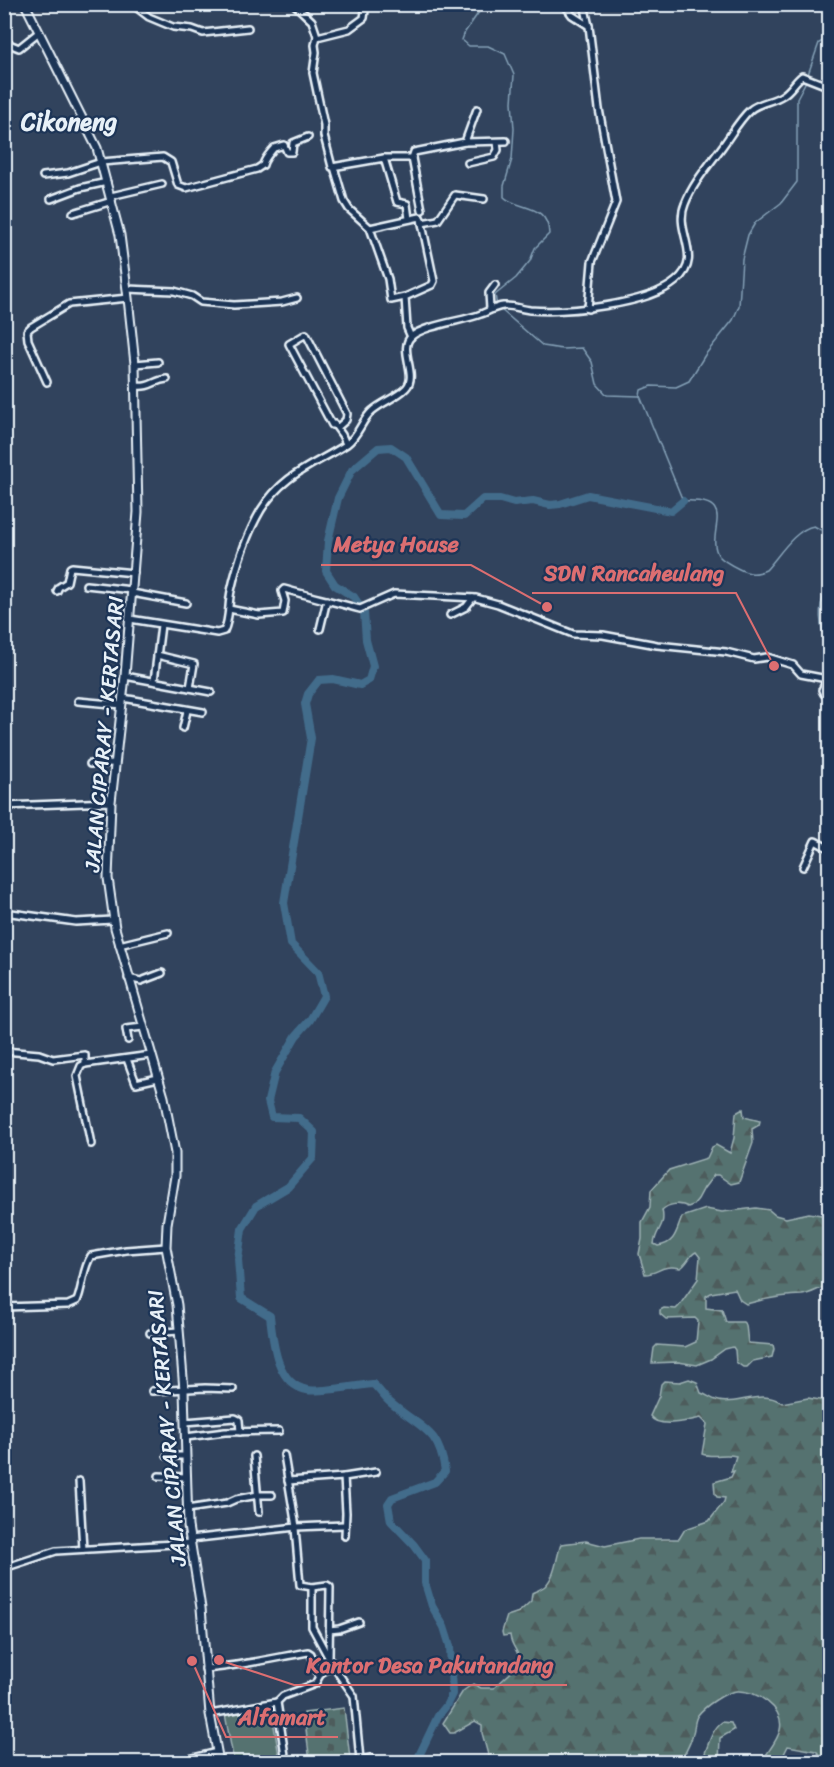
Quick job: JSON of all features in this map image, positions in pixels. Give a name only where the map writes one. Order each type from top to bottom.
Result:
[{"type":"main road","name":"JALAN CIPARAY - KERTASARI","points":[[26,4],[91,135],[101,162],[120,235],[128,298],[135,364],[138,494],[134,573],[107,860],[113,920],[158,1078],[175,1153],[175,1176],[167,1224],[166,1247],[177,1305],[184,1390],[190,1541],[201,1608],[210,1713],[219,1762]]},
{"type":"street","points":[[132,4],[148,17],[173,27],[203,33],[248,28]]},
{"type":"street","points":[[294,4],[313,23],[317,37],[313,74],[324,125],[324,136],[344,201],[349,209],[370,228],[388,279],[391,300],[405,297],[434,283],[420,217],[370,228]]},
{"type":"street","points":[[317,37],[346,30],[363,20],[366,14],[366,4]]},
{"type":"street","points":[[564,4],[572,15],[589,26]]},
{"type":"street","points":[[584,4],[589,26],[599,109],[616,202],[592,262],[588,309]]},
{"type":"street","points":[[4,42],[19,48],[39,32]]},
{"type":"street","points":[[130,620],[222,633],[225,630],[232,589],[250,530],[262,509],[289,477],[346,444],[357,435],[373,410],[409,385],[407,347],[411,337],[419,332],[502,306],[529,310],[588,309],[651,294],[675,282],[684,273],[689,258],[682,212],[691,192],[749,111],[788,92],[799,77],[805,76],[830,87]]},
{"type":"street","points":[[465,142],[477,109]]},
{"type":"street","points":[[43,176],[68,172],[101,162],[166,158],[171,162],[178,185],[186,188],[257,169],[263,165],[264,160],[274,148],[284,145],[289,153],[294,150],[293,144],[296,139],[308,137]]},
{"type":"street","points":[[468,163],[494,157],[498,150],[498,141]]},
{"type":"street","points":[[422,210],[412,158],[414,152],[465,142],[506,141]]},
{"type":"street","points":[[334,167],[384,158],[412,158]]},
{"type":"street","points":[[384,158],[397,202],[406,204],[410,219]]},
{"type":"street","points":[[51,199],[80,188],[107,182]]},
{"type":"street","points":[[73,213],[162,184]]},
{"type":"street","points":[[422,223],[438,220],[455,195],[483,199]]},
{"type":"street","points":[[492,309],[489,293],[495,285]]},
{"type":"street","points":[[127,289],[174,291],[192,296],[201,302],[234,305],[282,302],[297,298]]},
{"type":"street","points":[[405,297],[407,328],[411,337]]},
{"type":"street","points":[[47,382],[28,340],[27,331],[69,304],[128,298]]},
{"type":"street","points":[[337,428],[346,420],[347,414],[306,334],[289,344],[332,425],[334,424],[337,428],[346,444]]},
{"type":"street","points":[[135,364],[158,362]]},
{"type":"street","points":[[136,386],[145,387],[160,379],[167,379]]},
{"type":"street","points":[[57,591],[59,587],[68,582],[72,567],[134,573]]},
{"type":"street","points":[[86,585],[132,591],[186,603]]},
{"type":"street","points":[[229,609],[259,615],[283,614],[285,602],[282,591],[284,589],[360,609],[378,599],[397,594],[473,598],[498,604],[570,634],[603,635],[657,645],[726,652],[754,659],[767,657],[793,665],[801,674],[828,676],[822,691],[830,694]]},
{"type":"street","points":[[450,615],[466,607],[473,598]]},
{"type":"street","points":[[320,629],[327,600]]},
{"type":"street","points":[[154,681],[161,625]]},
{"type":"street","points":[[157,655],[194,664],[190,688]]},
{"type":"street","points":[[125,676],[211,692]]},
{"type":"street","points":[[78,701],[122,702],[203,712]]},
{"type":"street","points":[[183,728],[187,711]]},
{"type":"street","points":[[90,765],[116,764]]},
{"type":"street","points":[[4,806],[111,802]]},
{"type":"street","points":[[803,867],[815,841],[830,849]]},
{"type":"street","points":[[4,912],[76,922],[113,920]]},
{"type":"street","points":[[119,945],[168,933]]},
{"type":"street","points":[[128,978],[141,981],[162,973]]},
{"type":"street","points":[[128,1040],[126,1029],[143,1027]]},
{"type":"street","points":[[4,1051],[39,1054],[53,1059],[85,1054],[85,1064]]},
{"type":"street","points":[[91,1144],[77,1086],[81,1066],[151,1054]]},
{"type":"street","points":[[127,1059],[136,1083],[158,1078]]},
{"type":"street","points":[[4,1307],[68,1305],[79,1297],[83,1276],[91,1256],[166,1247]]},
{"type":"street","points":[[150,1333],[179,1331]]},
{"type":"street","points":[[152,1391],[233,1389]]},
{"type":"street","points":[[185,1422],[235,1418],[239,1420],[240,1432]]},
{"type":"street","points":[[186,1437],[279,1431]]},
{"type":"street","points":[[284,1455],[295,1527],[300,1585],[330,1587],[329,1659]]},
{"type":"street","points":[[167,1456],[186,1456]]},
{"type":"street","points":[[254,1456],[259,1512]]},
{"type":"street","points":[[288,1481],[376,1472]]},
{"type":"street","points":[[159,1476],[187,1477]]},
{"type":"street","points":[[344,1477],[345,1536]]},
{"type":"street","points":[[79,1481],[83,1549]]},
{"type":"street","points":[[187,1509],[227,1503],[258,1495],[272,1495]]},
{"type":"street","points":[[5,1568],[56,1551],[190,1541],[295,1527],[345,1525]]},
{"type":"street","points":[[312,1587],[312,1627],[333,1666],[354,1696],[360,1760]]},
{"type":"street","points":[[329,1630],[359,1622]]},
{"type":"street","points":[[205,1669],[232,1667],[249,1661],[308,1652],[320,1676]]},
{"type":"street","points":[[210,1713],[278,1702],[283,1696],[313,1685],[333,1666]]},
{"type":"street","points":[[278,1702],[286,1762]]},
{"type":"street","points":[[177,1762],[217,1752]]},
{"type":"street","points":[[352,1762],[371,1758]]},
{"type":"green space","points":[[743,1109],[744,1117],[760,1121],[759,1125],[752,1129],[753,1143],[739,1182],[731,1184],[718,1175],[714,1175],[693,1205],[688,1207],[674,1204],[667,1206],[662,1210],[662,1224],[654,1244],[658,1246],[668,1243],[674,1236],[682,1217],[706,1209],[722,1212],[756,1208],[769,1210],[775,1215],[786,1218],[809,1213],[821,1215],[829,1211],[829,1286],[806,1294],[746,1304],[740,1300],[735,1289],[706,1296],[706,1308],[722,1310],[726,1322],[743,1322],[746,1325],[748,1343],[773,1345],[772,1357],[753,1361],[747,1367],[743,1367],[736,1362],[733,1347],[697,1365],[678,1362],[652,1363],[654,1348],[657,1345],[685,1347],[696,1342],[698,1321],[695,1318],[666,1319],[660,1314],[660,1310],[676,1309],[679,1306],[698,1279],[700,1257],[696,1252],[680,1268],[668,1267],[645,1274],[639,1254],[642,1222],[650,1207],[651,1190],[669,1170],[707,1158],[712,1147],[716,1145],[730,1153],[736,1113]]},
{"type":"green space","points":[[689,1379],[697,1382],[701,1393],[714,1400],[726,1402],[758,1397],[774,1399],[782,1403],[808,1398],[829,1399],[829,1762],[816,1751],[788,1746],[780,1762],[762,1762],[779,1734],[778,1714],[768,1702],[760,1697],[745,1691],[737,1691],[716,1700],[698,1715],[691,1741],[680,1762],[490,1762],[482,1725],[475,1721],[450,1733],[443,1723],[463,1691],[473,1684],[481,1688],[494,1688],[520,1664],[519,1655],[510,1635],[503,1636],[507,1616],[519,1612],[531,1601],[532,1593],[549,1582],[561,1544],[586,1541],[605,1546],[639,1539],[679,1539],[685,1529],[709,1521],[724,1502],[725,1498],[717,1497],[715,1494],[714,1482],[731,1477],[736,1456],[702,1454],[707,1424],[701,1418],[666,1423],[654,1420],[650,1416],[664,1381],[680,1382]]},
{"type":"green space","points":[[271,1708],[280,1762],[234,1762],[225,1714]]},
{"type":"green space","points":[[344,1708],[350,1758],[310,1762],[304,1713]]},
{"type":"green space","points":[[722,1722],[731,1723],[734,1730],[720,1738],[719,1762],[709,1762],[711,1758],[705,1753],[714,1732]]},
{"type":"waterway","points":[[477,4],[479,12],[462,40],[469,46],[488,46],[505,54],[514,75],[512,159],[504,186],[504,197],[539,212],[544,217],[549,234],[535,248],[530,261],[516,278],[495,295],[497,306]]},
{"type":"waterway","points":[[640,396],[641,390],[651,386],[676,387],[689,381],[705,355],[733,320],[739,306],[742,259],[748,235],[755,223],[781,203],[797,182],[797,98],[805,83],[819,43],[830,38]]},
{"type":"waterway","points":[[500,309],[543,346],[562,349],[582,348],[592,362],[597,384],[607,395],[640,396],[683,501],[711,505],[716,511],[715,547],[723,560],[746,572],[762,572],[800,532],[814,526],[821,530],[830,550]]},
{"type":"waterway","points":[[416,1762],[438,1716],[452,1694],[450,1646],[444,1627],[432,1606],[425,1583],[425,1560],[391,1521],[388,1504],[392,1498],[435,1482],[445,1471],[442,1457],[434,1438],[428,1431],[389,1402],[373,1384],[313,1391],[297,1386],[289,1380],[278,1360],[270,1316],[241,1298],[238,1259],[242,1229],[256,1206],[288,1187],[313,1158],[314,1132],[299,1118],[272,1117],[268,1101],[275,1072],[296,1036],[310,1020],[324,996],[318,972],[291,944],[284,903],[311,738],[305,704],[308,694],[319,680],[333,679],[360,685],[369,680],[373,666],[366,640],[364,612],[354,597],[335,585],[326,571],[328,541],[338,498],[352,470],[378,448],[391,447],[406,457],[441,515],[464,516],[483,499],[500,499],[514,503],[533,501],[550,505],[588,495],[671,511],[683,501]]},
{"type":"waterway","points":[[830,584],[823,597],[820,618],[825,639],[830,640]]},
{"type":"place","name":"Metya House","points":[[547,607]]},
{"type":"place","name":"SDN Rancaheulang","points":[[774,666]]},
{"type":"place","name":"Kantor Desa Pakutandang","points":[[219,1660]]},
{"type":"place","name":"Alfamart","points":[[192,1661]]},
{"type":"district","name":"Cikoneng","points":[[69,122]]}]
